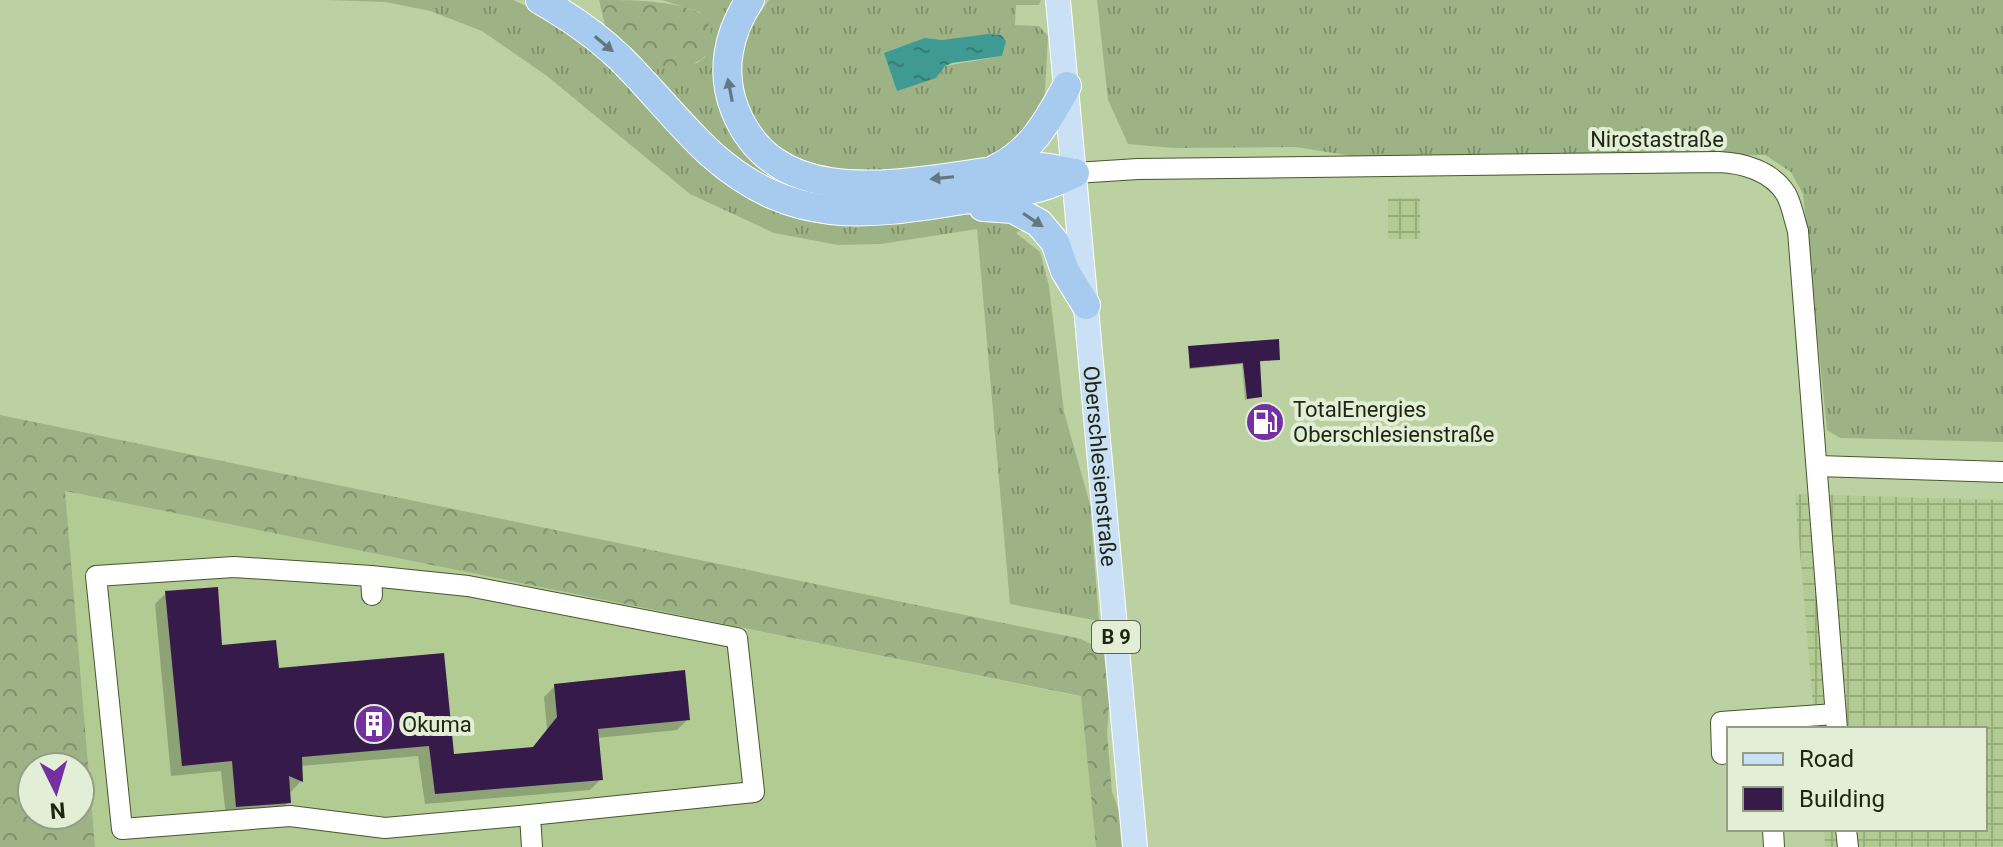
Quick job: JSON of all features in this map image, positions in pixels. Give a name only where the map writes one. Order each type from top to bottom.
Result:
[{"type":"highway","points":[[540,0],[603,43],[710,153],[734,173],[787,201],[827,211],[862,212],[930,206],[1043,187],[1075,173]]},
{"type":"highway","points":[[750,0],[737,22],[731,41],[728,89],[747,134],[772,160],[805,177],[847,185],[1042,167],[1075,173]]},
{"type":"highway","points":[[989,172],[1013,159],[1034,141],[1067,86]]},
{"type":"highway","points":[[930,206],[998,207],[1013,209],[1033,218],[1055,242],[1065,271],[1086,305]]},
{"type":"main road","name":"B 9","points":[[1058,0],[1067,86]]},
{"type":"main road","name":"Oberschlesienstraße","points":[[1067,86],[1135,847]]},
{"type":"street","name":"Nirostastraße","points":[[1075,173],[1138,169],[1743,163],[1761,172],[1785,193],[1798,231],[1836,722]]},
{"type":"street","points":[[1818,466],[2003,472]]},
{"type":"street","points":[[234,567],[371,586],[468,586],[737,638],[754,792],[530,815],[385,828],[290,816],[122,829],[96,576],[234,567]]},
{"type":"street","points":[[1722,754],[1721,722],[1836,722]]},
{"type":"street","points":[[530,815],[532,847]]},
{"type":"shaded area","points":[[1388,198],[1420,198],[1420,239],[1388,239]]},
{"type":"shaded area","points":[[64,491],[1082,697],[1096,847],[95,847],[96,751],[87,751]]},
{"type":"shaded area","points":[[1795,494],[2003,500],[2003,847],[1825,847],[1824,831],[1987,831],[1987,727],[1815,727]]},
{"type":"green space","points":[[326,0],[513,0],[577,37],[624,78],[829,223],[885,225],[987,212],[1030,225],[1016,233],[1040,252],[1049,286],[1064,412],[1090,504],[1099,621],[1010,604],[977,229],[881,244],[838,245],[774,233],[690,194],[547,76],[482,31],[430,11],[385,2]]},
{"type":"green space","points":[[599,0],[663,3],[698,12],[710,27],[710,46],[706,55],[686,66],[638,70],[607,34]]},
{"type":"green space","points":[[662,0],[743,0],[734,121],[848,198],[807,193],[777,184],[718,148],[638,70],[697,63],[705,57],[700,12]]},
{"type":"green space","points":[[769,0],[1041,0],[1039,5],[1016,5],[1015,25],[1039,26],[1048,36],[1044,107],[1004,156],[884,173],[827,172],[779,152],[756,125],[744,101],[740,71],[744,35]],"holes":[[[925,38],[1002,56],[945,66]]]},
{"type":"green space","points":[[1097,0],[2003,0],[2003,442],[1840,438],[1827,430],[1803,194],[1791,172],[1765,155],[1364,158],[1296,147],[1173,148],[1128,144],[1108,100]]},
{"type":"green space","points":[[0,415],[1081,639],[1104,651],[1111,681],[1107,732],[1112,792],[1123,822],[1125,847],[1096,847],[1081,696],[65,491],[87,751],[16,751],[16,831],[94,831],[95,847],[0,847]]},
{"type":"water","points":[[1001,35],[1006,41],[1002,56],[952,63],[945,66],[936,78],[897,91],[884,53],[925,38],[943,40]]},
{"type":"building","points":[[1279,339],[1280,360],[1260,361],[1262,397],[1247,399],[1243,363],[1190,368],[1188,346]]},
{"type":"building","name":"Okuma","points":[[218,587],[222,645],[276,640],[279,668],[444,653],[454,754],[533,747],[557,717],[554,684],[685,670],[690,720],[598,729],[603,780],[435,794],[429,746],[302,757],[303,782],[289,776],[291,803],[236,807],[232,761],[182,766],[165,591]]},
{"type":"place","name":"TotalEnergies Oberschlesienstraße","points":[[1265,422]]},
{"type":"place","name":"Okuma","points":[[374,724]]}]
